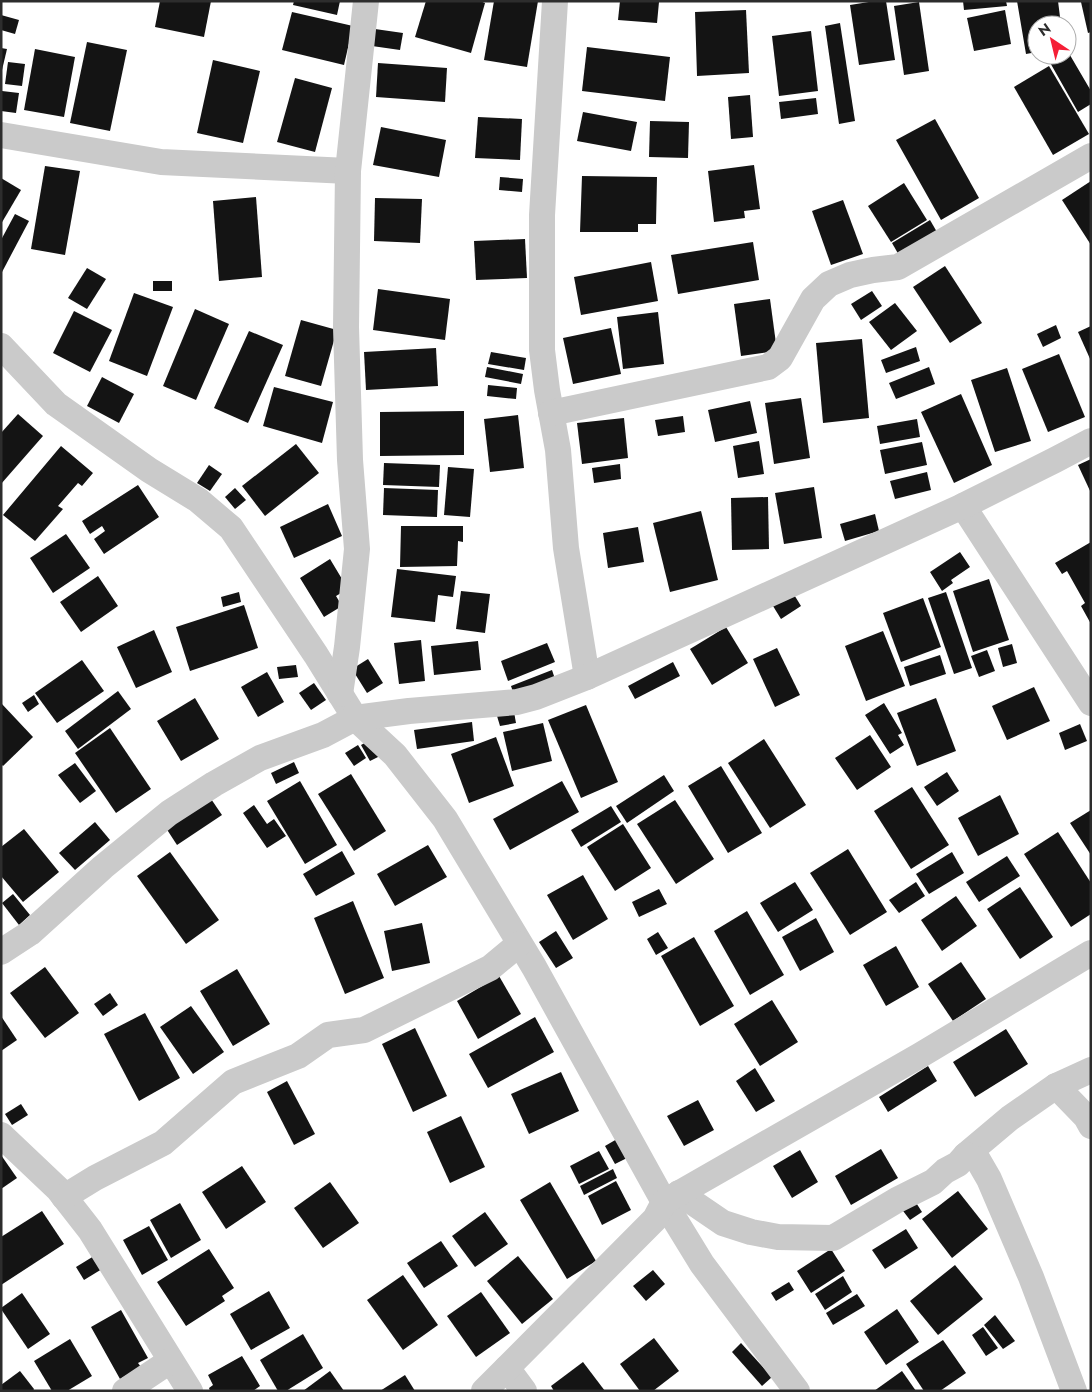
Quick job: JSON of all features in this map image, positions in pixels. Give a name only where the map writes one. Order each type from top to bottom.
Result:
[{"type":"street","points":[[340,694],[348,647],[357,549],[350,460],[346,327],[348,171],[366,1]]},
{"type":"street","points":[[555,1],[542,215],[542,350],[558,450],[566,548],[587,677]]},
{"type":"street","points":[[1,135],[161,162],[348,171]]},
{"type":"street","points":[[552,413],[768,367],[780,358],[813,299],[829,284],[850,275],[898,267],[1091,156]]},
{"type":"street","points":[[1,346],[56,404],[149,470],[198,500],[232,528],[355,718],[395,755],[445,819],[671,1198],[702,1264],[797,1391]]},
{"type":"street","points":[[1,952],[30,933],[103,867],[169,813],[214,784],[260,758],[323,735],[355,718],[409,710],[517,702],[536,697],[587,677],[963,506],[1091,441]]},
{"type":"street","points":[[963,506],[1091,703]]},
{"type":"street","points":[[64,1197],[95,1178],[163,1143],[234,1082],[298,1056],[328,1035],[364,1030],[490,968],[519,944]]},
{"type":"street","points":[[484,1391],[655,1219],[671,1198],[920,1056],[1091,953]]},
{"type":"street","points":[[671,1198],[723,1223],[751,1232],[778,1237],[833,1238],[933,1182],[945,1171],[958,1164],[1010,1118],[1056,1086],[1091,1070]]},
{"type":"street","points":[[1056,1086],[1086,1117],[1091,1126]]},
{"type":"street","points":[[1,1135],[58,1189],[90,1230],[170,1362],[190,1391]]},
{"type":"street","points":[[966,1155],[978,1160],[989,1178],[1032,1277],[1074,1391]]},
{"type":"street","points":[[125,1391],[170,1362]]},
{"type":"street","points":[[507,1368],[524,1391]]},
{"type":"building","points":[[160,1],[211,1],[204,37],[155,27]]},
{"type":"building","points":[[294,1],[340,1],[337,15],[293,5]]},
{"type":"building","points":[[426,1],[480,1],[485,3],[471,53],[415,37]]},
{"type":"building","points":[[494,1],[538,1],[527,67],[484,60]]},
{"type":"building","points":[[620,1],[659,2],[657,23],[618,20]]},
{"type":"building","points":[[886,1],[895,60],[859,65],[850,5]]},
{"type":"building","points":[[963,1],[1006,1],[1007,6],[964,10]]},
{"type":"building","points":[[1017,1],[1058,1],[1060,15],[1027,15],[1026,54]]},
{"type":"building","points":[[1091,1],[1091,32],[1088,33],[1081,2]]},
{"type":"building","points":[[919,2],[929,71],[904,75],[894,6]]},
{"type":"building","points":[[746,10],[749,73],[697,76],[695,12]]},
{"type":"building","points":[[1005,10],[1011,44],[974,51],[967,18]]},
{"type":"building","points":[[292,12],[353,26],[344,65],[282,50]]},
{"type":"building","points":[[1,15],[19,20],[15,34],[1,30]]},
{"type":"building","points":[[840,23],[855,121],[839,124],[825,26]]},
{"type":"building","points":[[375,29],[403,33],[400,50],[372,46]]},
{"type":"building","points":[[811,31],[818,91],[779,96],[772,36]]},
{"type":"building","points":[[87,42],[127,50],[110,131],[70,123]]},
{"type":"building","points":[[587,47],[670,57],[665,101],[582,91]]},
{"type":"building","points":[[1,48],[7,49],[2,70],[1,70]]},
{"type":"building","points":[[35,49],[75,57],[64,117],[24,110]]},
{"type":"building","points":[[213,60],[260,71],[243,143],[197,133]]},
{"type":"building","points":[[8,62],[25,64],[22,86],[5,84]]},
{"type":"building","points":[[378,63],[447,68],[445,102],[376,97]]},
{"type":"building","points":[[1051,65],[1076,65],[1091,91],[1091,104],[1078,112]]},
{"type":"building","points":[[1049,66],[1089,134],[1053,155],[1014,87]]},
{"type":"building","points":[[295,78],[332,88],[315,152],[277,142]]},
{"type":"building","points":[[2,91],[19,93],[16,113],[1,111]]},
{"type":"building","points":[[750,95],[753,137],[731,139],[728,97]]},
{"type":"building","points":[[816,98],[818,114],[781,119],[779,102]]},
{"type":"building","points":[[583,112],[637,122],[631,151],[577,141]]},
{"type":"building","points":[[478,117],[522,119],[520,160],[475,158]]},
{"type":"building","points":[[935,119],[979,198],[941,220],[896,140]]},
{"type":"building","points":[[650,121],[689,122],[688,158],[649,157]]},
{"type":"building","points":[[381,127],[446,140],[439,177],[373,165]]},
{"type":"building","points":[[754,165],[760,209],[744,211],[745,218],[714,222],[708,171]]},
{"type":"building","points":[[45,166],[80,171],[65,255],[31,249]]},
{"type":"building","points":[[582,176],[657,177],[656,224],[638,224],[638,232],[580,232]]},
{"type":"building","points":[[500,177],[523,179],[522,192],[499,190]]},
{"type":"building","points":[[1,178],[21,190],[1,224]]},
{"type":"building","points":[[1091,181],[1091,245],[1062,200]]},
{"type":"building","points":[[904,183],[927,220],[891,242],[868,206]]},
{"type":"building","points":[[256,197],[262,277],[219,281],[213,201]]},
{"type":"building","points":[[375,198],[422,199],[420,243],[374,241]]},
{"type":"building","points":[[843,200],[863,254],[831,265],[812,211]]},
{"type":"building","points":[[15,214],[29,221],[1,274],[1,240]]},
{"type":"building","points":[[930,220],[941,239],[900,257],[892,243]]},
{"type":"building","points":[[525,239],[527,278],[476,280],[474,241]]},
{"type":"building","points":[[753,242],[759,280],[678,294],[671,255]]},
{"type":"building","points":[[651,262],[658,301],[581,315],[574,277]]},
{"type":"building","points":[[945,266],[982,323],[950,343],[913,287]]},
{"type":"building","points":[[87,268],[106,279],[87,309],[68,298]]},
{"type":"building","points":[[153,281],[172,281],[172,291],[153,291]]},
{"type":"building","points":[[378,289],[450,299],[445,340],[373,330]]},
{"type":"building","points":[[872,291],[882,306],[861,320],[851,304]]},
{"type":"building","points":[[134,293],[173,307],[147,376],[109,361]]},
{"type":"building","points":[[770,299],[777,351],[741,356],[734,304]]},
{"type":"building","points":[[895,303],[917,331],[891,350],[869,322]]},
{"type":"building","points":[[195,309],[229,324],[196,400],[163,386]]},
{"type":"building","points":[[74,311],[112,330],[90,372],[53,353]]},
{"type":"building","points":[[658,312],[664,364],[623,369],[617,317]]},
{"type":"building","points":[[301,320],[337,330],[321,386],[285,376]]},
{"type":"building","points":[[1056,325],[1061,338],[1043,347],[1037,334]]},
{"type":"building","points":[[1091,326],[1091,361],[1078,332]]},
{"type":"building","points":[[611,328],[621,374],[573,384],[563,338]]},
{"type":"building","points":[[249,331],[283,345],[248,423],[214,408]]},
{"type":"building","points":[[862,339],[869,418],[823,423],[816,343]]},
{"type":"building","points":[[916,347],[920,361],[886,373],[881,360]]},
{"type":"building","points":[[436,348],[438,386],[366,390],[364,352]]},
{"type":"building","points":[[491,352],[526,358],[524,370],[488,364]]},
{"type":"building","points":[[1059,354],[1085,417],[1048,432],[1022,369]]},
{"type":"building","points":[[487,367],[523,374],[521,384],[485,377]]},
{"type":"building","points":[[929,367],[935,384],[896,399],[889,383]]},
{"type":"building","points":[[1007,368],[1031,441],[995,452],[971,380]]},
{"type":"building","points":[[102,377],[134,394],[119,423],[87,406]]},
{"type":"building","points":[[488,385],[517,388],[516,399],[487,396]]},
{"type":"building","points":[[274,387],[333,402],[322,443],[263,426]]},
{"type":"building","points":[[961,394],[992,465],[954,483],[921,412]]},
{"type":"building","points":[[801,398],[810,458],[774,464],[765,403]]},
{"type":"building","points":[[750,401],[757,433],[715,442],[708,410]]},
{"type":"building","points":[[464,411],[464,455],[380,456],[380,412]]},
{"type":"building","points":[[18,414],[43,436],[1,484],[1,433]]},
{"type":"building","points":[[518,415],[524,468],[490,472],[484,419]]},
{"type":"building","points":[[683,416],[685,432],[658,436],[655,420]]},
{"type":"building","points":[[624,418],[628,458],[582,464],[577,423]]},
{"type":"building","points":[[917,419],[920,437],[880,444],[877,426]]},
{"type":"building","points":[[759,441],[764,474],[738,478],[733,446]]},
{"type":"building","points":[[922,442],[927,465],[885,474],[880,450]]},
{"type":"building","points":[[296,444],[319,473],[265,516],[242,486]]},
{"type":"building","points":[[61,446],[93,473],[82,486],[78,483],[58,506],[63,509],[35,541],[3,515]]},
{"type":"building","points":[[1091,459],[1091,493],[1078,465]]},
{"type":"building","points":[[384,463],[440,465],[439,487],[383,485]]},
{"type":"building","points":[[620,464],[621,479],[594,483],[592,468]]},
{"type":"building","points":[[209,465],[222,474],[210,491],[197,483]]},
{"type":"building","points":[[448,467],[474,469],[470,517],[444,515]]},
{"type":"building","points":[[927,472],[931,490],[895,499],[890,481]]},
{"type":"building","points":[[138,485],[159,517],[104,554],[94,539],[105,531],[102,526],[90,534],[82,521]]},
{"type":"building","points":[[814,487],[822,538],[784,544],[775,493]]},
{"type":"building","points":[[235,488],[246,500],[235,509],[225,497]]},
{"type":"building","points":[[384,488],[438,490],[437,517],[383,515]]},
{"type":"building","points":[[768,497],[769,549],[732,550],[731,498]]},
{"type":"building","points":[[328,504],[342,536],[294,558],[280,527]]},
{"type":"building","points":[[701,511],[718,580],[670,592],[653,523]]},
{"type":"building","points":[[875,514],[879,531],[845,541],[840,524]]},
{"type":"building","points":[[401,526],[463,526],[463,542],[458,541],[457,566],[400,567]]},
{"type":"building","points":[[638,527],[644,562],[608,568],[603,533]]},
{"type":"building","points":[[66,534],[90,568],[53,593],[30,558]]},
{"type":"building","points":[[1091,542],[1091,624],[1081,606],[1085,603],[1067,571],[1062,574],[1055,563]]},
{"type":"building","points":[[960,552],[970,567],[951,580],[953,583],[942,591],[930,572]]},
{"type":"building","points":[[330,559],[348,589],[336,596],[342,606],[324,617],[300,578]]},
{"type":"building","points":[[397,569],[456,576],[453,597],[438,595],[435,622],[391,617]]},
{"type":"building","points":[[98,576],[118,606],[81,632],[60,602]]},
{"type":"building","points":[[989,579],[1009,640],[973,652],[953,591]]},
{"type":"building","points":[[461,591],[490,594],[485,633],[456,629]]},
{"type":"building","points":[[239,592],[241,602],[223,607],[221,597]]},
{"type":"building","points":[[946,592],[972,668],[954,674],[928,598]]},
{"type":"building","points":[[793,593],[801,606],[781,619],[773,606]]},
{"type":"building","points":[[923,598],[941,647],[901,662],[883,613]]},
{"type":"building","points":[[244,605],[258,648],[190,671],[176,627]]},
{"type":"building","points":[[726,627],[748,663],[712,685],[690,649]]},
{"type":"building","points":[[154,630],[172,672],[136,688],[117,647]]},
{"type":"building","points":[[883,631],[905,686],[866,701],[845,646]]},
{"type":"building","points":[[421,640],[425,681],[399,684],[394,643]]},
{"type":"building","points":[[478,641],[481,670],[434,675],[431,646]]},
{"type":"building","points":[[547,643],[555,662],[508,681],[501,661]]},
{"type":"building","points":[[1012,644],[1017,663],[1003,667],[998,648]]},
{"type":"building","points":[[777,648],[800,695],[775,707],[753,659]]},
{"type":"building","points":[[987,650],[995,671],[979,677],[971,656]]},
{"type":"building","points":[[940,655],[946,674],[910,686],[904,667]]},
{"type":"building","points":[[368,659],[383,683],[367,693],[352,669]]},
{"type":"building","points":[[82,660],[104,691],[57,723],[35,693]]},
{"type":"building","points":[[673,662],[680,676],[635,699],[628,686]]},
{"type":"building","points":[[296,665],[298,677],[279,679],[277,667]]},
{"type":"building","points":[[552,670],[555,679],[514,695],[511,686]]},
{"type":"building","points":[[267,672],[284,702],[258,717],[241,687]]},
{"type":"building","points":[[314,683],[326,700],[311,710],[299,693]]},
{"type":"building","points":[[1034,687],[1050,721],[1007,740],[992,706]]},
{"type":"building","points":[[118,691],[131,709],[78,749],[65,731]]},
{"type":"building","points":[[34,695],[39,704],[28,712],[22,703]]},
{"type":"building","points":[[195,698],[219,739],[181,761],[157,721]]},
{"type":"building","points":[[936,698],[956,751],[917,766],[897,713]]},
{"type":"building","points":[[1,703],[33,737],[3,766],[1,764]]},
{"type":"building","points":[[884,703],[902,733],[898,735],[904,745],[890,754],[865,715]]},
{"type":"building","points":[[586,705],[618,782],[581,798],[548,720]]},
{"type":"building","points":[[514,712],[516,723],[500,726],[497,716]]},
{"type":"building","points":[[472,722],[474,741],[417,749],[414,730]]},
{"type":"building","points":[[543,723],[552,761],[512,771],[503,732]]},
{"type":"building","points":[[1080,724],[1087,741],[1065,750],[1059,733]]},
{"type":"building","points":[[110,728],[151,789],[116,813],[75,753]]},
{"type":"building","points":[[870,735],[891,767],[857,790],[835,758]]},
{"type":"building","points":[[496,737],[514,786],[469,803],[451,754]]},
{"type":"building","points":[[764,739],[806,805],[770,828],[728,763]]},
{"type":"building","points":[[370,740],[380,756],[370,761],[361,745]]},
{"type":"building","points":[[358,745],[366,758],[354,766],[345,753]]},
{"type":"building","points":[[294,762],[299,773],[276,784],[271,773]]},
{"type":"building","points":[[75,763],[96,791],[80,803],[58,775]]},
{"type":"building","points":[[721,766],[762,833],[728,853],[688,786]]},
{"type":"building","points":[[947,772],[959,791],[937,806],[924,787]]},
{"type":"building","points":[[351,774],[386,831],[354,851],[318,794]]},
{"type":"building","points":[[664,775],[674,791],[627,823],[616,806]]},
{"type":"building","points":[[300,781],[337,845],[305,864],[267,801]]},
{"type":"building","points":[[562,781],[579,812],[510,850],[493,819]]},
{"type":"building","points":[[912,787],[949,845],[911,869],[874,811]]},
{"type":"building","points":[[1000,795],[1019,834],[978,856],[958,818]]},
{"type":"building","points":[[209,796],[222,815],[177,845],[164,825]]},
{"type":"building","points":[[675,800],[714,859],[676,884],[637,824]]},
{"type":"building","points":[[254,805],[267,824],[274,819],[286,836],[267,848],[243,813]]},
{"type":"building","points":[[611,806],[621,822],[581,847],[571,830]]},
{"type":"building","points":[[1091,810],[1091,855],[1070,823]]},
{"type":"building","points":[[95,822],[110,840],[75,870],[59,853]]},
{"type":"building","points":[[623,824],[651,868],[615,891],[587,847]]},
{"type":"building","points":[[24,829],[59,872],[23,902],[1,876],[1,847]]},
{"type":"building","points":[[1058,832],[1091,883],[1091,914],[1071,927],[1024,854]]},
{"type":"building","points":[[428,845],[447,877],[395,906],[377,874]]},
{"type":"building","points":[[848,849],[887,912],[850,935],[810,873]]},
{"type":"building","points":[[342,851],[355,874],[316,896],[303,874]]},
{"type":"building","points":[[170,852],[219,920],[186,944],[137,876]]},
{"type":"building","points":[[952,852],[964,873],[929,894],[916,874]]},
{"type":"building","points":[[1007,856],[1020,876],[979,902],[966,882]]},
{"type":"building","points":[[583,875],[608,919],[573,940],[547,895]]},
{"type":"building","points":[[795,882],[813,910],[778,932],[760,903]]},
{"type":"building","points":[[916,882],[925,896],[899,913],[889,900]]},
{"type":"building","points":[[1020,887],[1053,937],[1020,959],[987,909]]},
{"type":"building","points":[[659,889],[667,904],[639,917],[632,902]]},
{"type":"building","points":[[13,894],[30,915],[19,925],[2,903]]},
{"type":"building","points":[[956,896],[977,926],[942,951],[921,920]]},
{"type":"building","points":[[353,901],[384,978],[345,994],[314,918]]},
{"type":"building","points":[[747,911],[784,975],[750,995],[714,931]]},
{"type":"building","points":[[816,918],[834,952],[800,971],[782,937]]},
{"type":"building","points":[[422,923],[430,963],[392,971],[384,931]]},
{"type":"building","points":[[556,931],[573,958],[556,968],[539,942]]},
{"type":"building","points":[[658,932],[668,948],[656,955],[647,939]]},
{"type":"building","points":[[694,937],[734,1006],[700,1026],[661,956]]},
{"type":"building","points":[[896,946],[919,987],[886,1006],[863,965]]},
{"type":"building","points":[[961,962],[986,999],[953,1021],[928,984]]},
{"type":"building","points":[[45,967],[79,1013],[45,1038],[10,993]]},
{"type":"building","points":[[237,969],[270,1024],[233,1046],[200,991]]},
{"type":"building","points":[[499,976],[521,1014],[478,1039],[457,1001]]},
{"type":"building","points":[[110,993],[118,1005],[103,1016],[94,1004]]},
{"type":"building","points":[[772,1000],[798,1042],[760,1066],[734,1024]]},
{"type":"building","points":[[191,1006],[224,1052],[193,1074],[160,1027]]},
{"type":"building","points":[[145,1013],[180,1078],[139,1101],[104,1034]]},
{"type":"building","points":[[1,1016],[17,1040],[1,1051]]},
{"type":"building","points":[[535,1017],[554,1052],[488,1088],[469,1054]]},
{"type":"building","points":[[415,1028],[447,1096],[413,1112],[382,1044]]},
{"type":"building","points":[[1006,1029],[1028,1064],[975,1097],[953,1062]]},
{"type":"building","points":[[928,1066],[937,1081],[888,1112],[879,1097]]},
{"type":"building","points":[[755,1068],[775,1101],[756,1112],[736,1081]]},
{"type":"building","points":[[561,1072],[579,1111],[529,1134],[511,1094]]},
{"type":"building","points":[[287,1081],[315,1134],[294,1145],[267,1092]]},
{"type":"building","points":[[698,1100],[714,1130],[684,1146],[667,1116]]},
{"type":"building","points":[[21,1104],[28,1115],[12,1125],[5,1114]]},
{"type":"building","points":[[461,1116],[485,1167],[450,1183],[427,1132]]},
{"type":"building","points":[[617,1139],[627,1158],[615,1164],[605,1146]]},
{"type":"building","points":[[881,1149],[898,1178],[851,1205],[835,1176]]},
{"type":"building","points":[[800,1150],[818,1182],[792,1198],[773,1166]]},
{"type":"building","points":[[599,1151],[609,1169],[579,1184],[570,1166]]},
{"type":"building","points":[[1,1155],[17,1178],[1,1189]]},
{"type":"building","points":[[242,1166],[266,1202],[226,1229],[202,1192]]},
{"type":"building","points":[[613,1169],[617,1178],[584,1195],[580,1186]]},
{"type":"building","points":[[616,1181],[631,1210],[602,1225],[588,1196]]},
{"type":"building","points":[[330,1182],[359,1223],[323,1248],[294,1208]]},
{"type":"building","points":[[550,1182],[596,1261],[567,1279],[520,1200]]},
{"type":"building","points":[[958,1191],[988,1229],[952,1258],[922,1219]]},
{"type":"building","points":[[913,1198],[922,1212],[910,1220],[900,1207]]},
{"type":"building","points":[[180,1203],[201,1240],[171,1258],[150,1220]]},
{"type":"building","points":[[42,1211],[64,1244],[1,1285],[1,1237]]},
{"type":"building","points":[[485,1212],[508,1244],[475,1267],[452,1236]]},
{"type":"building","points":[[149,1226],[168,1260],[142,1275],[123,1240]]},
{"type":"building","points":[[906,1229],[918,1248],[885,1269],[872,1250]]},
{"type":"building","points":[[441,1241],[458,1266],[424,1288],[407,1263]]},
{"type":"building","points":[[209,1249],[234,1288],[222,1296],[225,1301],[186,1326],[157,1282]]},
{"type":"building","points":[[831,1249],[845,1271],[811,1293],[797,1271]]},
{"type":"building","points":[[94,1256],[102,1269],[84,1280],[76,1267]]},
{"type":"building","points":[[518,1256],[553,1299],[522,1324],[487,1281]]},
{"type":"building","points":[[955,1265],[983,1299],[938,1335],[910,1301]]},
{"type":"building","points":[[653,1270],[665,1284],[646,1301],[633,1286]]},
{"type":"building","points":[[403,1275],[438,1325],[403,1350],[367,1300]]},
{"type":"building","points":[[843,1276],[852,1292],[825,1310],[815,1294]]},
{"type":"building","points":[[789,1282],[794,1290],[776,1301],[771,1293]]},
{"type":"building","points":[[269,1291],[290,1328],[251,1350],[230,1314]]},
{"type":"building","points":[[481,1292],[510,1333],[476,1357],[447,1316]]},
{"type":"building","points":[[22,1293],[50,1334],[28,1349],[1,1309]]},
{"type":"building","points":[[857,1294],[865,1306],[833,1325],[826,1313]]},
{"type":"building","points":[[897,1309],[919,1342],[886,1365],[864,1332]]},
{"type":"building","points":[[121,1310],[148,1358],[138,1363],[141,1367],[120,1379],[91,1327]]},
{"type":"building","points":[[995,1315],[1015,1341],[1003,1349],[984,1325]]},
{"type":"building","points":[[983,1327],[998,1348],[986,1356],[972,1335]]},
{"type":"building","points":[[303,1334],[323,1368],[286,1391],[278,1391],[260,1360]]},
{"type":"building","points":[[654,1338],[679,1371],[653,1391],[640,1391],[620,1364]]},
{"type":"building","points":[[70,1339],[92,1376],[67,1391],[52,1391],[34,1361]]},
{"type":"building","points":[[943,1340],[966,1373],[940,1391],[924,1391],[906,1364]]},
{"type":"building","points":[[741,1343],[772,1377],[762,1386],[732,1352]]},
{"type":"building","points":[[242,1356],[260,1386],[253,1391],[210,1391],[209,1388],[213,1385],[208,1375]]},
{"type":"building","points":[[583,1362],[605,1391],[554,1391],[551,1386]]},
{"type":"building","points":[[20,1371],[34,1389],[33,1391],[1,1391],[1,1385]]},
{"type":"building","points":[[330,1371],[344,1391],[303,1391]]},
{"type":"building","points":[[902,1371],[916,1391],[874,1391]]},
{"type":"building","points":[[405,1375],[415,1391],[380,1391]]}]
